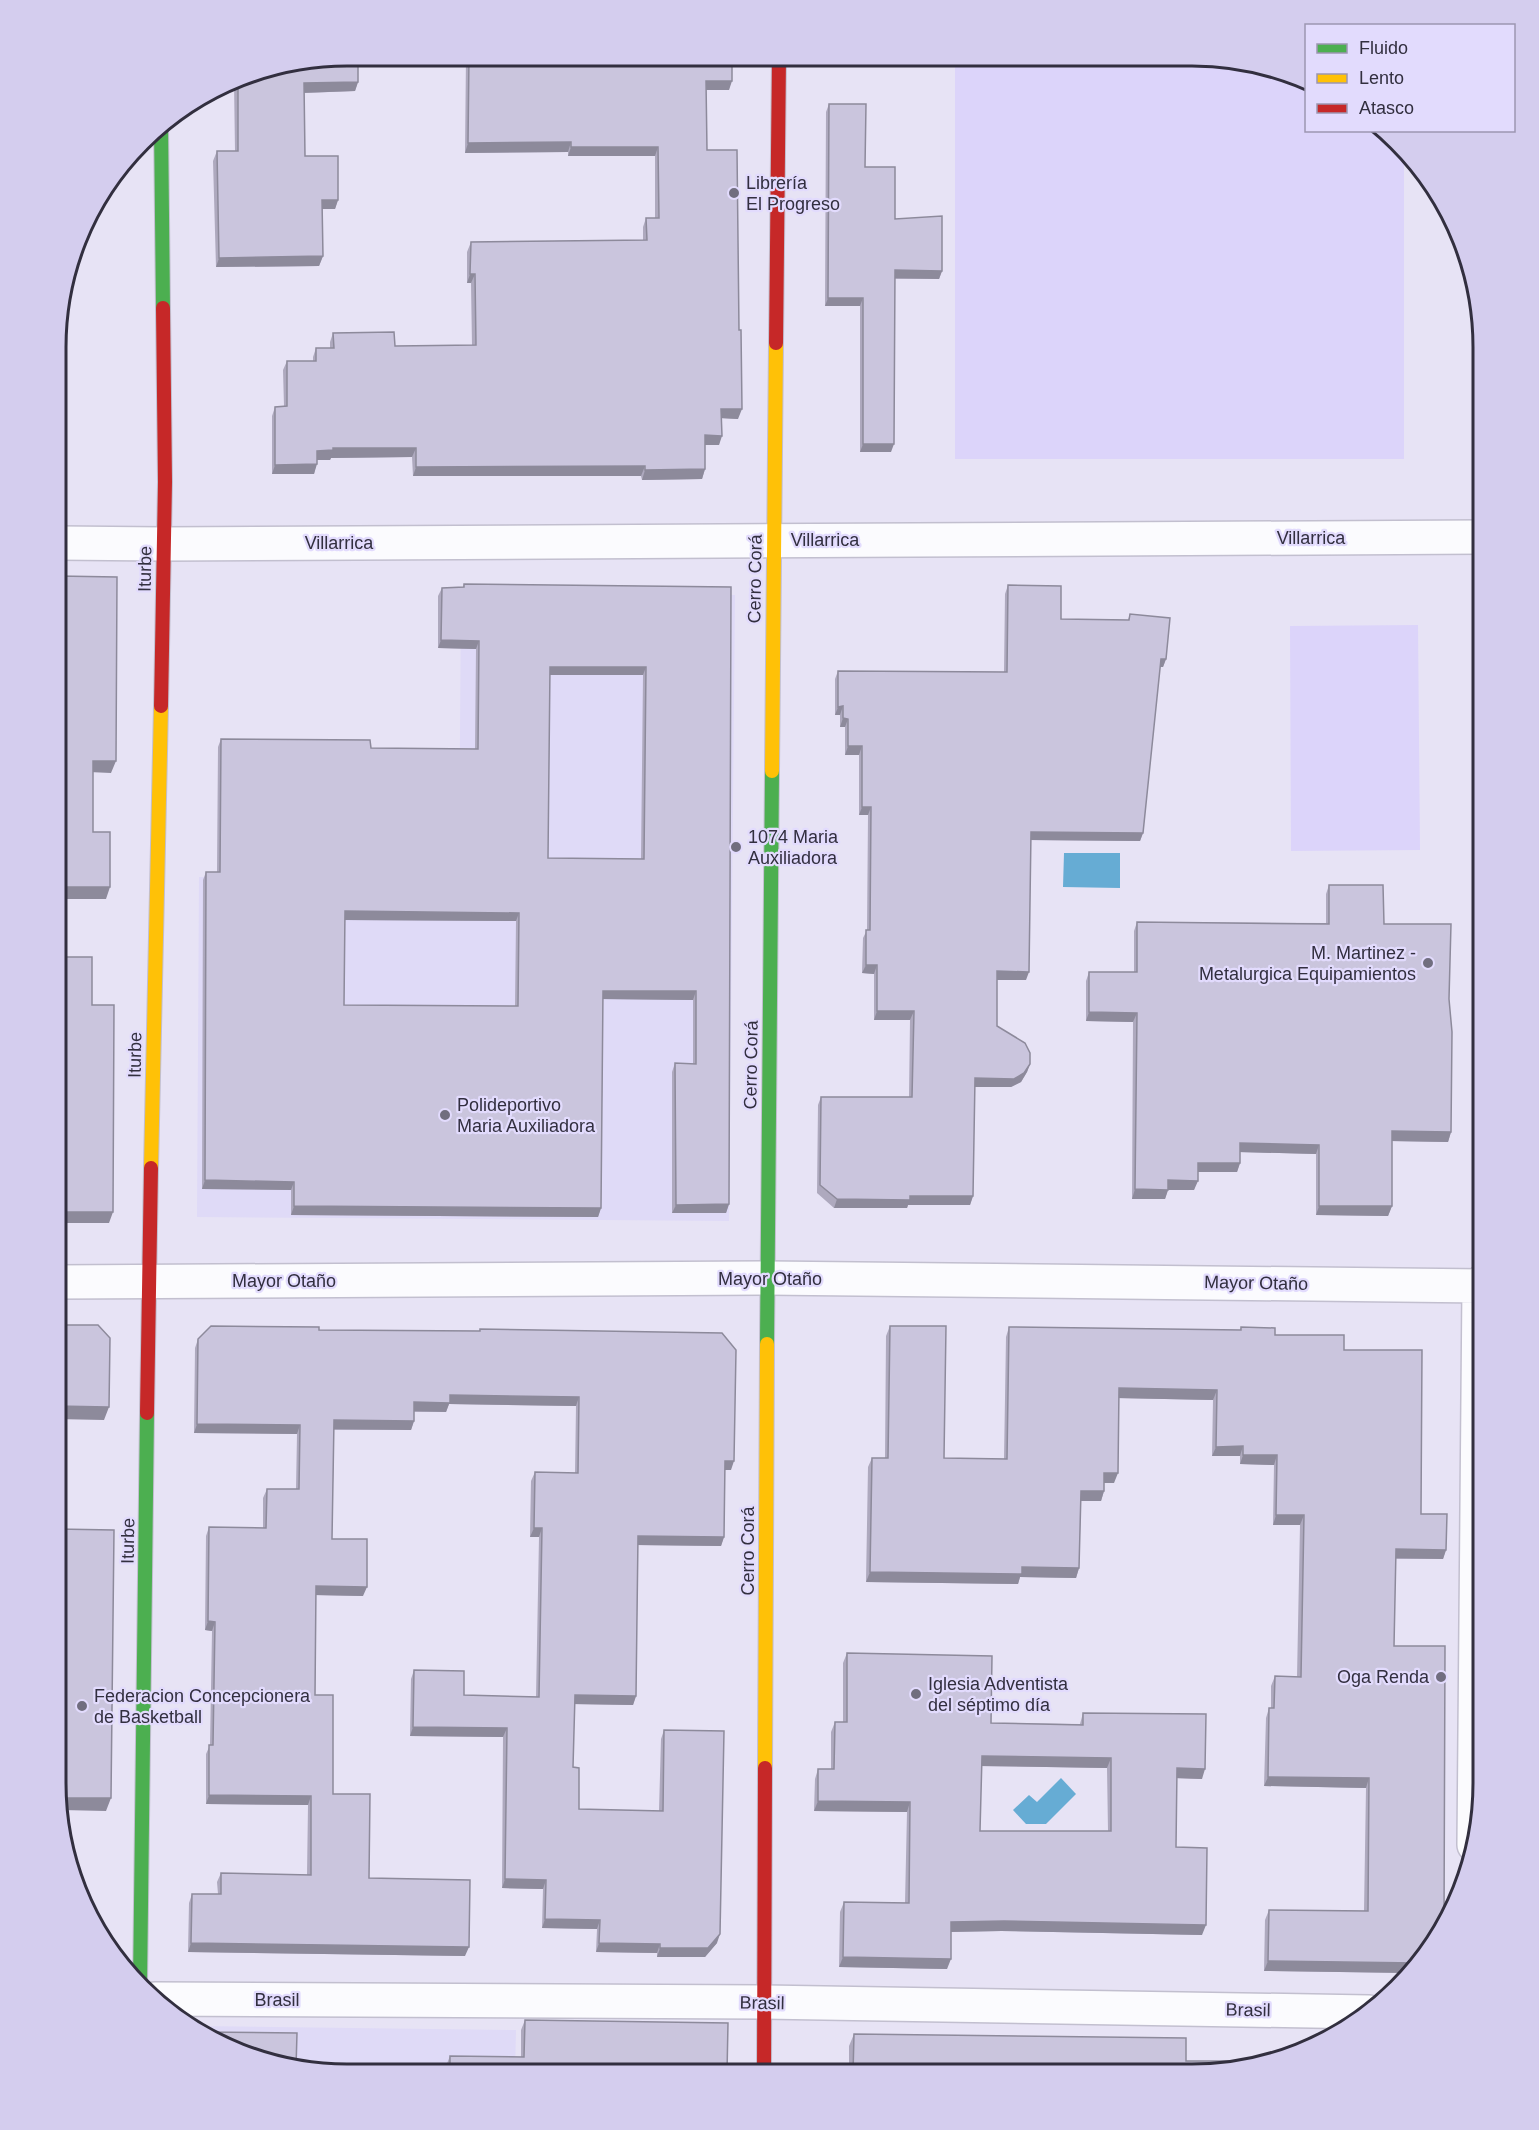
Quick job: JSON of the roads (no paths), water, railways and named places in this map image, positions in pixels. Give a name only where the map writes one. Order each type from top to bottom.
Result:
[{"type":"street","name":"Cerro Corá","points":[[764,2064],[767,1278],[779,66]]},
{"type":"street","name":"Iturbe","points":[[140,1973],[149,1282],[164,544],[161,137]]},
{"type":"street","name":"Villarrica","points":[[66,543],[1473,537]]},
{"type":"street","name":"Mayor Otaño","points":[[66,1282],[767,1278],[1473,1284]]},
{"type":"street","name":"Brasil","points":[[168,1999],[764,2002],[1355,2012]]},
{"type":"water","points":[[1064,853],[1120,853],[1120,888],[1063,887]]},
{"type":"water","points":[[1061,1778],[1076,1794],[1046,1824],[1026,1824],[1013,1810],[1029,1795],[1037,1802]]},
{"type":"place","name":"Librería El Progreso","points":[[734,193]]},
{"type":"place","name":"1074 Maria Auxiliadora","points":[[736,847]]},
{"type":"place","name":"M. Martinez - Metalurgica Equipamientos","points":[[1428,963]]},
{"type":"place","name":"Polideportivo Maria Auxiliadora","points":[[445,1115]]},
{"type":"place","name":"Oga Renda","points":[[1441,1677]]},
{"type":"place","name":"Iglesia Adventista del séptimo día","points":[[916,1694]]},
{"type":"place","name":"Federacion Concepcionera de Basketball","points":[[82,1706]]}]
